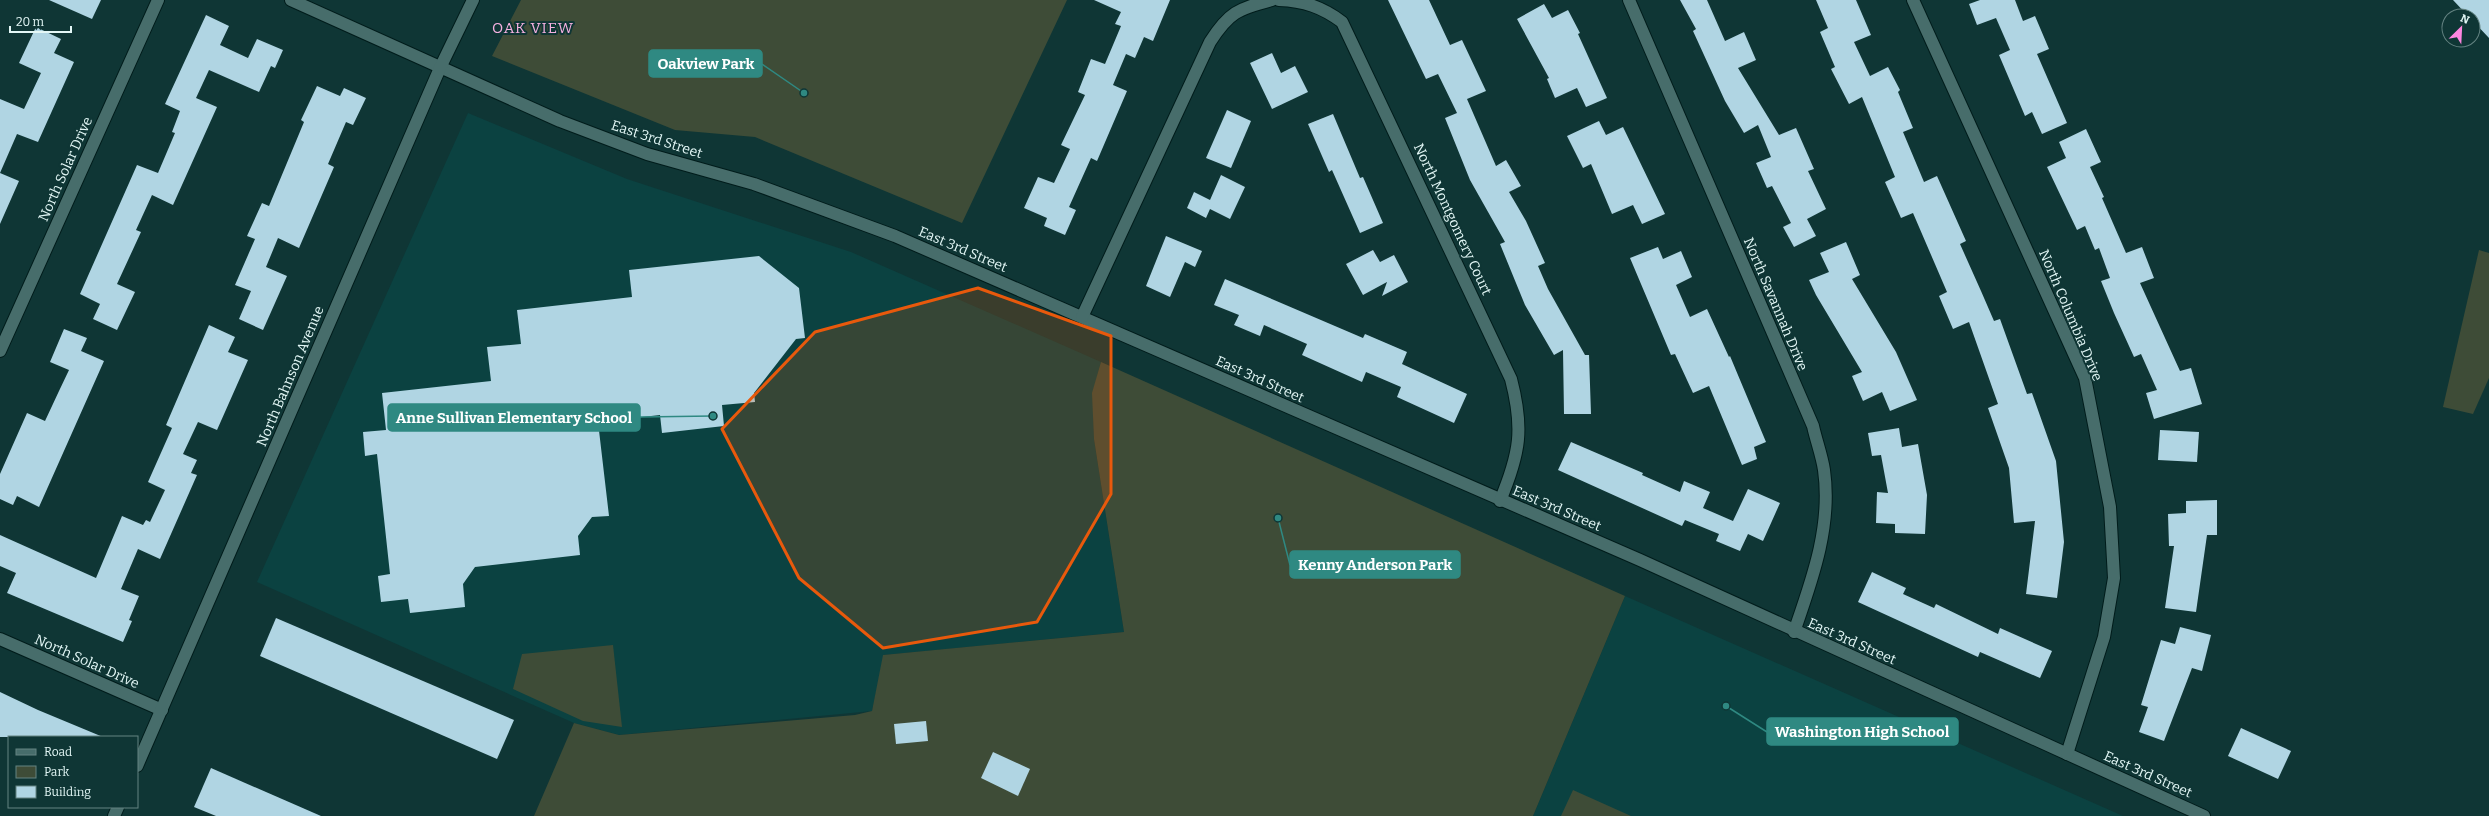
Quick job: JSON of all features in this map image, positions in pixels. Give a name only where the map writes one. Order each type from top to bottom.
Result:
[{"type":"street","name":"North Solar Drive","points":[[0,351],[158,0]]},
{"type":"street","name":"East 3rd Street","points":[[291,0],[560,121],[620,145],[754,184],[895,236],[1500,501],[1640,560],[1794,632],[2204,816]]},
{"type":"street","name":"North Bahnson Avenue","points":[[138,764],[440,68],[473,0]]},
{"type":"street","points":[[1082,317],[1210,42],[1222,23],[1235,12],[1272,0]]},
{"type":"street","name":"North Montgomery Court","points":[[1279,0],[1309,3],[1327,11],[1342,22],[1511,379],[1519,411],[1517,451],[1500,501]]},
{"type":"street","name":"North Savannah Drive","points":[[1629,0],[1812,426],[1822,463],[1824,515],[1816,568],[1794,632]]},
{"type":"street","name":"North Columbia Drive","points":[[1913,0],[2085,378],[2110,507],[2114,578],[2104,637],[2067,754]]},
{"type":"street","name":"North Solar Drive","points":[[0,639],[162,710]]},
{"type":"highlighted area","points":[[978,288],[1111,336],[1111,494],[1037,622],[883,648],[799,578],[722,429],[815,332]]},
{"type":"shaded area","points":[[468,113],[627,179],[851,252],[1101,362],[1093,392],[1094,439],[1124,632],[884,655],[872,711],[619,735],[574,723],[257,582]]},
{"type":"shaded area","points":[[1625,596],[2123,816],[1533,816]]},
{"type":"green space","points":[[521,0],[1067,0],[962,223],[755,137],[675,130],[492,56]]},
{"type":"green space","points":[[2479,250],[2489,253],[2489,378],[2473,414],[2443,407]]},
{"type":"green space","points":[[1101,362],[1625,596],[1533,816],[534,816],[574,723],[619,735],[855,715],[872,711],[883,655],[1124,632],[1094,439],[1092,393]]},
{"type":"green space","points":[[613,645],[622,727],[583,721],[513,689],[522,654]]},
{"type":"green space","points":[[1573,790],[1631,816],[1561,816]]},
{"type":"building","points":[[49,0],[101,0],[92,19]]},
{"type":"building","points":[[1094,0],[1170,0],[1153,41],[1144,37],[1135,58],[1126,54],[1113,85],[1127,91],[1097,161],[1091,158],[1069,207],[1076,210],[1065,235],[1044,226],[1047,218],[1024,208],[1038,177],[1054,183],[1070,149],[1061,145],[1085,95],[1078,92],[1091,59],[1105,64],[1121,26],[1115,24],[1121,12]]},
{"type":"building","points":[[1388,0],[1429,0],[1450,45],[1462,40],[1486,91],[1467,99],[1496,166],[1506,160],[1521,186],[1509,192],[1526,221],[1545,263],[1538,266],[1548,289],[1585,355],[1589,355],[1591,414],[1564,414],[1563,350],[1554,355],[1525,305],[1500,244],[1505,242],[1470,180],[1445,118],[1457,113],[1438,74],[1426,79]]},
{"type":"building","points":[[1680,0],[1707,0],[1725,41],[1744,32],[1756,60],[1738,68],[1779,135],[1796,128],[1814,169],[1808,171],[1826,209],[1807,219],[1816,236],[1794,247],[1783,227],[1791,223],[1772,186],[1767,188],[1756,163],[1771,157],[1758,125],[1744,133],[1725,101],[1693,31],[1696,29]]},
{"type":"building","points":[[1816,0],[1856,0],[1871,35],[1854,42],[1870,76],[1888,67],[1900,90],[1898,92],[1913,128],[1903,132],[1924,182],[1937,176],[1966,241],[1960,244],[1994,321],[2000,319],[2027,394],[2032,393],[2056,461],[2064,542],[2057,598],[2026,594],[2035,521],[2014,523],[2009,468],[1988,408],[1998,404],[1969,322],[1953,329],[1939,296],[1947,292],[1913,213],[1901,218],[1885,182],[1895,177],[1862,97],[1849,104],[1831,69],[1835,67],[1820,32],[1828,28]]},
{"type":"building","points":[[1980,0],[2015,0],[2023,21],[2035,16],[2049,49],[2037,54],[2067,123],[2042,134],[2032,112],[2025,116],[1999,55],[2010,50],[1996,18],[1977,25],[1969,4]]},
{"type":"building","points":[[2453,0],[2489,0],[2489,38],[2481,30],[2481,8],[2460,8]]},
{"type":"building","points":[[1544,4],[1552,18],[1568,10],[1580,33],[1578,34],[1607,98],[1586,107],[1577,88],[1555,98],[1547,79],[1549,78],[1517,19]]},
{"type":"building","points":[[206,15],[229,26],[220,45],[248,58],[257,39],[283,50],[275,68],[271,66],[259,92],[209,70],[196,98],[217,107],[173,205],[152,195],[136,230],[141,232],[117,284],[135,292],[117,330],[93,319],[100,304],[80,294],[137,165],[158,173],[175,133],[172,132],[180,111],[165,104]]},
{"type":"building","points":[[36,27],[61,39],[54,53],[74,62],[38,142],[17,134],[0,173],[0,99],[24,109],[41,73],[19,63]]},
{"type":"building","points":[[1272,53],[1281,73],[1295,66],[1308,92],[1272,109],[1250,63]]},
{"type":"building","points":[[317,86],[340,96],[344,88],[366,98],[353,125],[346,122],[328,164],[334,167],[299,248],[278,238],[266,267],[287,276],[263,330],[239,319],[251,291],[235,285],[255,239],[247,236],[262,203],[269,206],[304,122],[301,120]]},
{"type":"building","points":[[1227,110],[1251,121],[1231,168],[1206,158]]},
{"type":"building","points":[[1333,114],[1360,178],[1363,177],[1383,223],[1360,233],[1332,170],[1329,172],[1308,124]]},
{"type":"building","points":[[1599,121],[1606,135],[1623,127],[1665,214],[1642,224],[1633,205],[1612,214],[1591,164],[1583,168],[1567,136]]},
{"type":"building","points":[[2086,129],[2101,162],[2090,167],[2104,197],[2102,198],[2126,253],[2142,247],[2154,278],[2140,283],[2180,371],[2191,368],[2202,404],[2154,419],[2146,393],[2157,390],[2141,354],[2134,357],[2114,313],[2101,281],[2110,278],[2099,248],[2095,250],[2085,226],[2077,230],[2047,167],[2066,158],[2059,142]]},
{"type":"building","points":[[0,173],[19,181],[0,224]]},
{"type":"building","points":[[1221,175],[1245,187],[1230,219],[1210,209],[1206,218],[1187,208],[1194,192],[1210,200]]},
{"type":"building","points":[[1166,236],[1202,251],[1195,267],[1185,262],[1170,297],[1146,286]]},
{"type":"building","points":[[1846,242],[1860,275],[1852,279],[1896,352],[1917,400],[1890,411],[1882,392],[1863,401],[1852,376],[1862,372],[1816,295],[1809,280],[1829,272],[1820,253]]},
{"type":"building","points":[[1658,247],[1663,259],[1681,251],[1692,277],[1676,285],[1690,317],[1707,309],[1729,357],[1730,356],[1766,442],[1754,447],[1757,459],[1742,465],[1709,386],[1693,393],[1675,354],[1671,355],[1630,258]]},
{"type":"building","points":[[1373,250],[1380,262],[1394,255],[1408,282],[1382,296],[1387,282],[1363,295],[1346,264]]},
{"type":"building","points":[[759,256],[799,288],[805,338],[796,339],[754,393],[755,402],[722,405],[724,426],[662,433],[660,415],[598,422],[609,516],[592,517],[578,536],[580,555],[475,567],[463,584],[465,607],[410,613],[408,599],[381,602],[378,576],[390,574],[377,454],[365,456],[363,432],[386,430],[382,393],[491,381],[487,347],[521,344],[517,310],[632,297],[629,270]]},
{"type":"building","points":[[1225,279],[1363,338],[1365,334],[1407,352],[1402,364],[1467,394],[1454,423],[1397,397],[1401,387],[1366,372],[1362,382],[1302,355],[1307,344],[1264,325],[1260,336],[1234,325],[1239,315],[1214,305]]},
{"type":"building","points":[[209,325],[235,337],[228,352],[248,360],[217,430],[198,422],[183,454],[197,460],[191,473],[197,475],[160,559],[138,549],[121,589],[139,596],[129,620],[132,621],[123,642],[7,593],[16,573],[0,566],[0,535],[96,578],[122,516],[143,525],[146,520],[150,522],[165,490],[148,482],[172,428],[166,425]]},
{"type":"building","points":[[64,329],[87,338],[81,351],[104,361],[39,507],[17,496],[13,505],[0,499],[0,474],[27,413],[45,421],[69,370],[50,362]]},
{"type":"building","points":[[1899,428],[1902,447],[1918,444],[1927,495],[1925,534],[1895,533],[1895,524],[1876,523],[1877,492],[1888,493],[1881,455],[1872,456],[1868,433]]},
{"type":"building","points":[[2160,430],[2199,432],[2197,462],[2158,460]]},
{"type":"building","points":[[1571,442],[1643,473],[1642,475],[1680,492],[1684,481],[1710,492],[1703,508],[1733,521],[1748,489],[1780,503],[1763,541],[1748,534],[1740,551],[1716,541],[1719,534],[1685,520],[1682,526],[1558,470]]},
{"type":"building","points":[[2217,500],[2217,535],[2207,535],[2196,612],[2165,608],[2174,546],[2169,546],[2168,514],[2186,513],[2186,501]]},
{"type":"building","points":[[1872,572],[1906,588],[1903,594],[1934,608],[1936,604],[1998,634],[2000,628],[2052,651],[2040,678],[1980,652],[1978,657],[1858,602]]},
{"type":"building","points":[[276,618],[514,720],[497,759],[260,656]]},
{"type":"building","points":[[2180,627],[2211,635],[2202,671],[2192,668],[2164,741],[2139,732],[2148,707],[2141,705],[2161,640],[2175,644]]},
{"type":"building","points":[[0,692],[38,710],[101,736],[8,736],[0,737]]},
{"type":"building","points":[[926,721],[928,741],[896,744],[894,724]]},
{"type":"building","points":[[2241,728],[2291,751],[2278,779],[2228,756]]},
{"type":"building","points":[[993,752],[1030,769],[1018,796],[981,778]]},
{"type":"building","points":[[211,768],[321,816],[216,816],[194,807]]},
{"type":"place","name":"Oakview Park","points":[[804,93]]},
{"type":"place","name":"Anne Sullivan Elementary School","points":[[713,416]]},
{"type":"place","name":"Kenny Anderson Park","points":[[1278,518]]},
{"type":"place","name":"Washington High School","points":[[1726,706]]},
{"type":"district","name":"OAK VIEW","points":[[533,28]]}]
